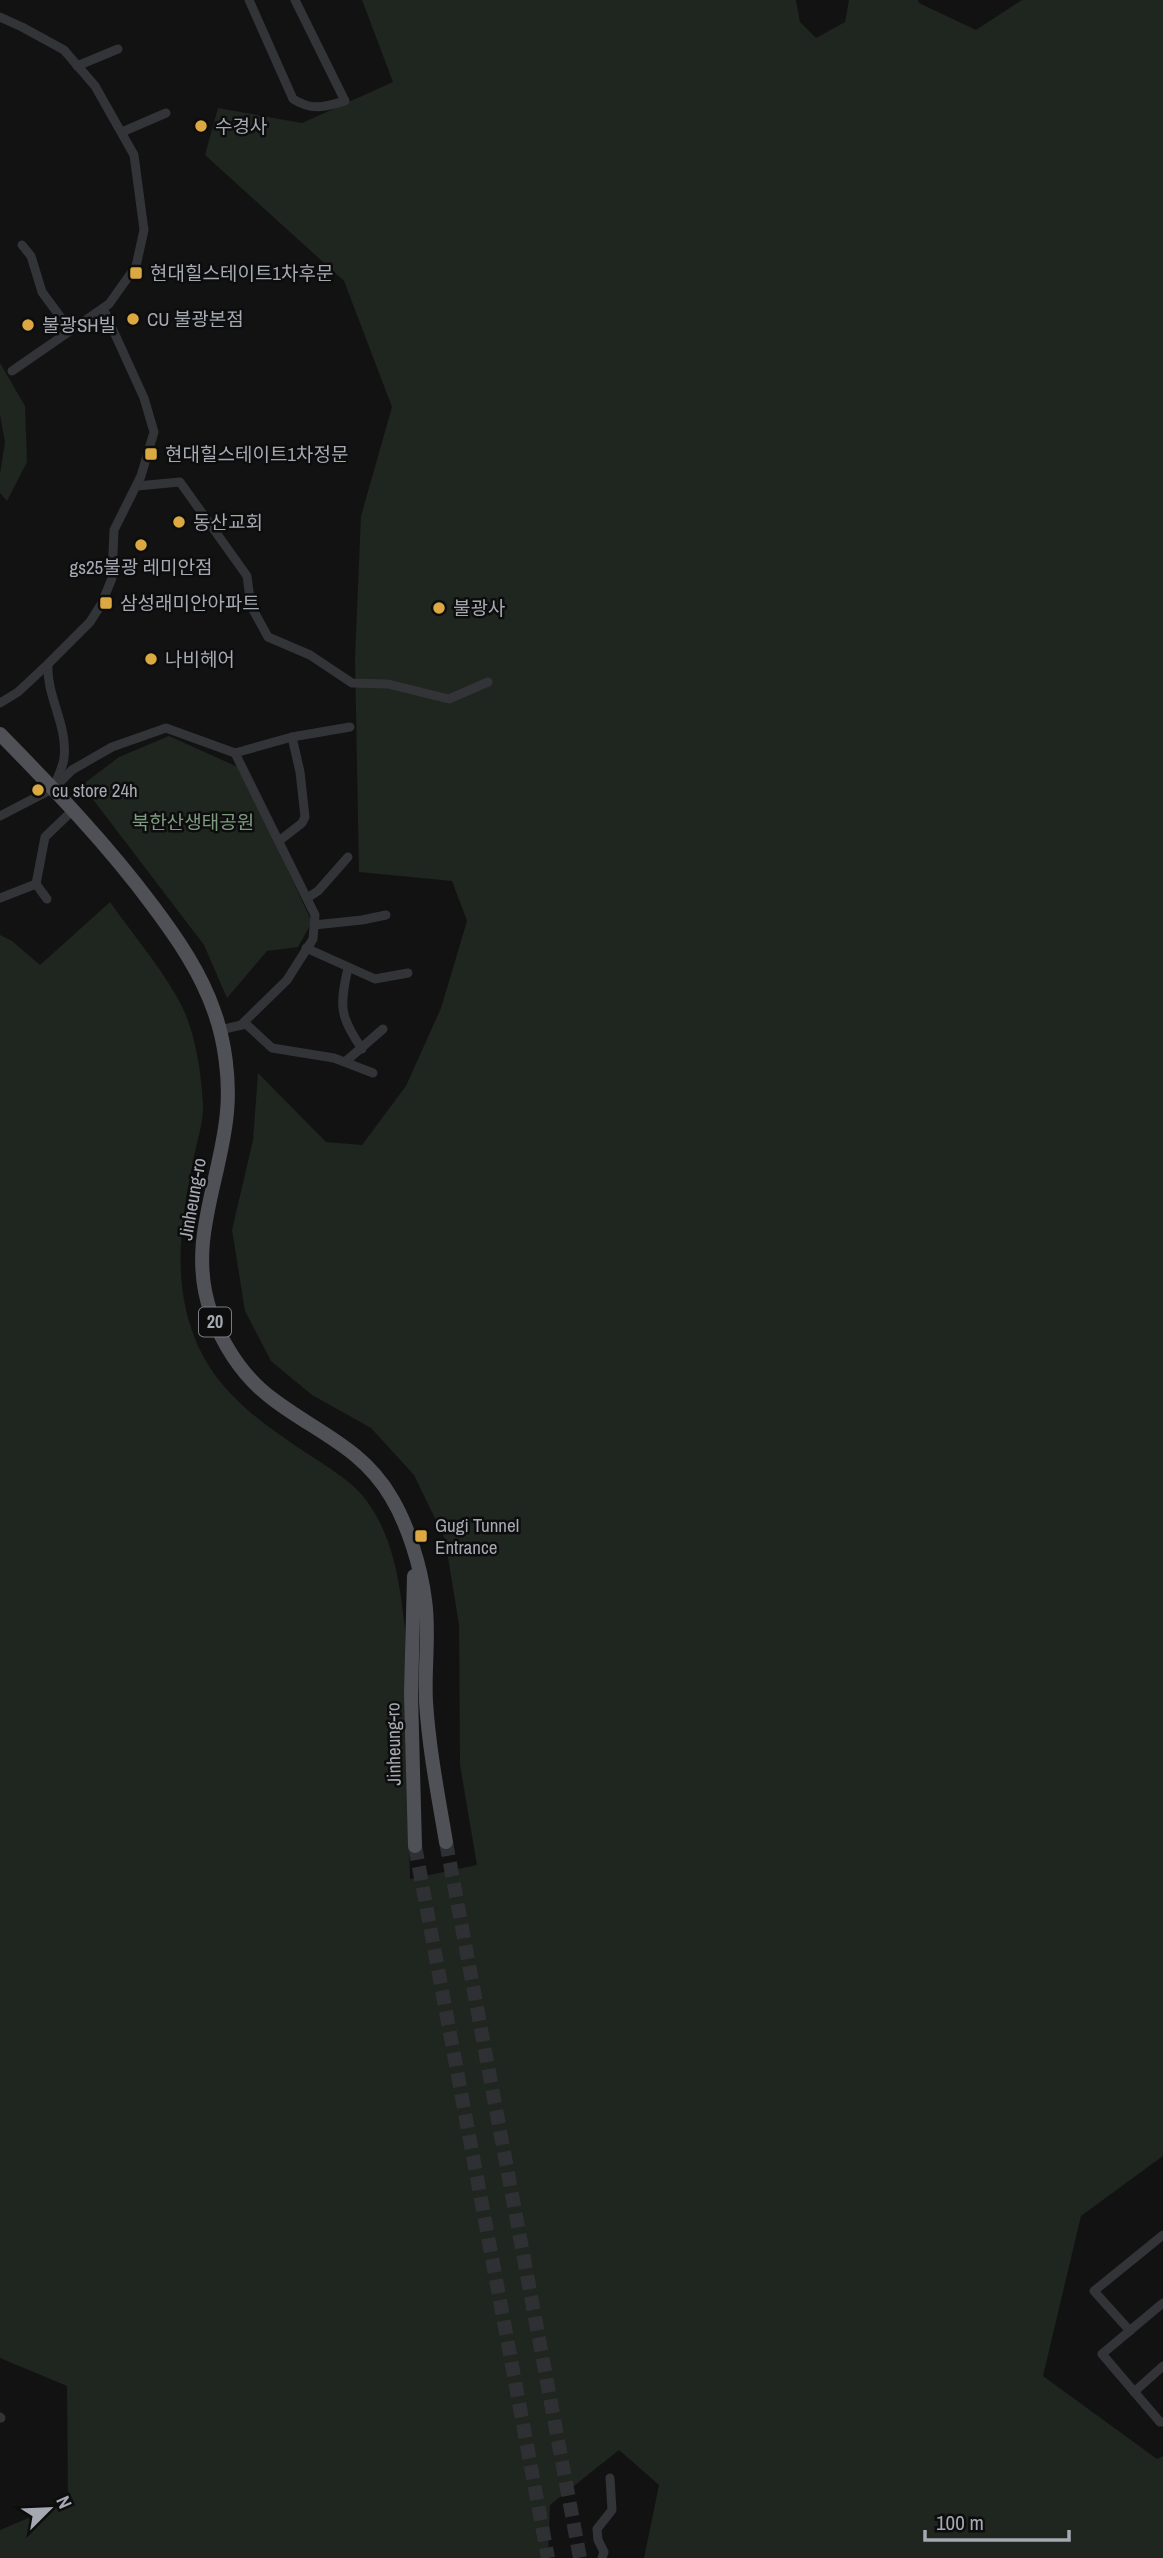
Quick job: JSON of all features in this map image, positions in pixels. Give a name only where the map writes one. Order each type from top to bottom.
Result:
[{"type":"main road","name":"Jinheung-ro","points":[[0,734],[54,788],[121,864],[166,924],[205,990],[220,1030],[227,1111],[217,1169],[205,1215],[203,1286],[220,1335],[233,1357],[255,1384],[272,1399],[340,1442],[368,1465],[402,1517],[426,1601],[426,1699],[430,1753],[446,1842]]},
{"type":"main road","name":"Jinheung-ro","points":[[415,1557],[411,1694],[415,1846]]},
{"type":"street","points":[[249,0],[293,99],[306,107],[321,108],[345,100],[295,0]]},
{"type":"street","points":[[0,18],[64,50],[95,86],[134,155],[144,230],[136,266],[109,304],[12,371]]},
{"type":"street","points":[[77,66],[118,49]]},
{"type":"street","points":[[122,132],[166,113]]},
{"type":"street","points":[[22,245],[31,256],[42,292],[71,330]]},
{"type":"street","points":[[0,703],[18,692],[48,664],[90,622],[102,603],[112,578],[114,530],[137,486],[154,432],[144,398],[103,308]]},
{"type":"street","points":[[137,486],[180,482],[247,576],[251,606],[268,637],[310,654],[352,683],[388,684],[449,699],[488,682]]},
{"type":"street","points":[[48,664],[50,687],[64,745],[64,760],[54,788]]},
{"type":"street","points":[[0,816],[54,788],[72,771],[112,747],[166,728],[235,753],[292,737],[349,727]]},
{"type":"street","points":[[279,841],[302,823],[304,817],[300,772],[292,737]]},
{"type":"street","points":[[235,753],[315,915],[313,939],[287,980],[241,1025]]},
{"type":"street","points":[[47,899],[36,884],[45,837],[73,810]]},
{"type":"street","points":[[307,898],[318,891],[348,857]]},
{"type":"street","points":[[0,898],[36,884]]},
{"type":"street","points":[[314,925],[386,915]]},
{"type":"street","points":[[306,948],[374,979],[408,973]]},
{"type":"street","points":[[348,968],[343,990],[344,1022],[362,1049]]},
{"type":"street","points":[[220,1030],[246,1024],[272,1048],[334,1058],[373,1073]]},
{"type":"street","points":[[345,1062],[383,1029]]},
{"type":"street","points":[[1130,2331],[1094,2291],[1163,2235]]},
{"type":"street","points":[[1163,2303],[1102,2354],[1160,2422],[1163,2422]]},
{"type":"street","points":[[1134,2392],[1163,2366]]},
{"type":"street","points":[[602,2558],[604,2552],[598,2540],[597,2529],[612,2510],[610,2478]]},
{"type":"green space","points":[[362,0],[796,0],[800,22],[816,38],[845,22],[849,0],[918,0],[919,3],[976,30],[1022,0],[1163,0],[1163,2156],[1081,2216],[1043,2376],[1157,2459],[1163,2456],[1163,2558],[644,2558],[659,2485],[619,2450],[550,2505],[548,2558],[0,2558],[0,2530],[68,2501],[67,2386],[0,2358],[0,935],[12,941],[40,965],[110,902],[177,997],[196,1049],[203,1105],[182,1232],[181,1279],[190,1325],[208,1365],[232,1395],[276,1432],[350,1483],[373,1509],[393,1559],[405,1629],[410,1879],[477,1865],[460,1765],[459,1625],[445,1539],[414,1475],[371,1428],[312,1395],[271,1361],[245,1311],[232,1230],[253,1140],[258,1073],[326,1142],[362,1145],[406,1086],[441,1008],[467,921],[452,881],[359,872],[355,658],[361,516],[392,407],[344,281],[205,155],[218,108],[302,123],[393,82]]},
{"type":"green space","points":[[0,363],[25,406],[27,462],[7,501],[0,493],[5,442],[0,415]]},
{"type":"green space","name":"북한산생태공원","points":[[169,736],[240,768],[312,922],[298,947],[267,951],[227,998],[204,945],[82,785],[119,757]]},
{"type":"tunnel","points":[[446,1842],[580,2558]]},
{"type":"tunnel","points":[[415,1846],[548,2558]]},
{"type":"place","name":"수경사","points":[[201,126]]},
{"type":"place","name":"현대힐스테이트1차후문","points":[[136,273]]},
{"type":"place","name":"CU 불광본점","points":[[133,319]]},
{"type":"place","name":"불광SH빌","points":[[28,325]]},
{"type":"place","name":"현대힐스테이트1차정문","points":[[151,454]]},
{"type":"place","name":"동산교회","points":[[179,522]]},
{"type":"place","name":"gs25불광 레미안점","points":[[141,545]]},
{"type":"place","name":"삼성래미안아파트","points":[[106,603]]},
{"type":"place","name":"불광사","points":[[439,608]]},
{"type":"place","name":"나비헤어","points":[[151,659]]},
{"type":"place","name":"cu store 24h","points":[[38,790]]},
{"type":"place","name":"Gugi Tunnel Entrance","points":[[421,1536]]}]
